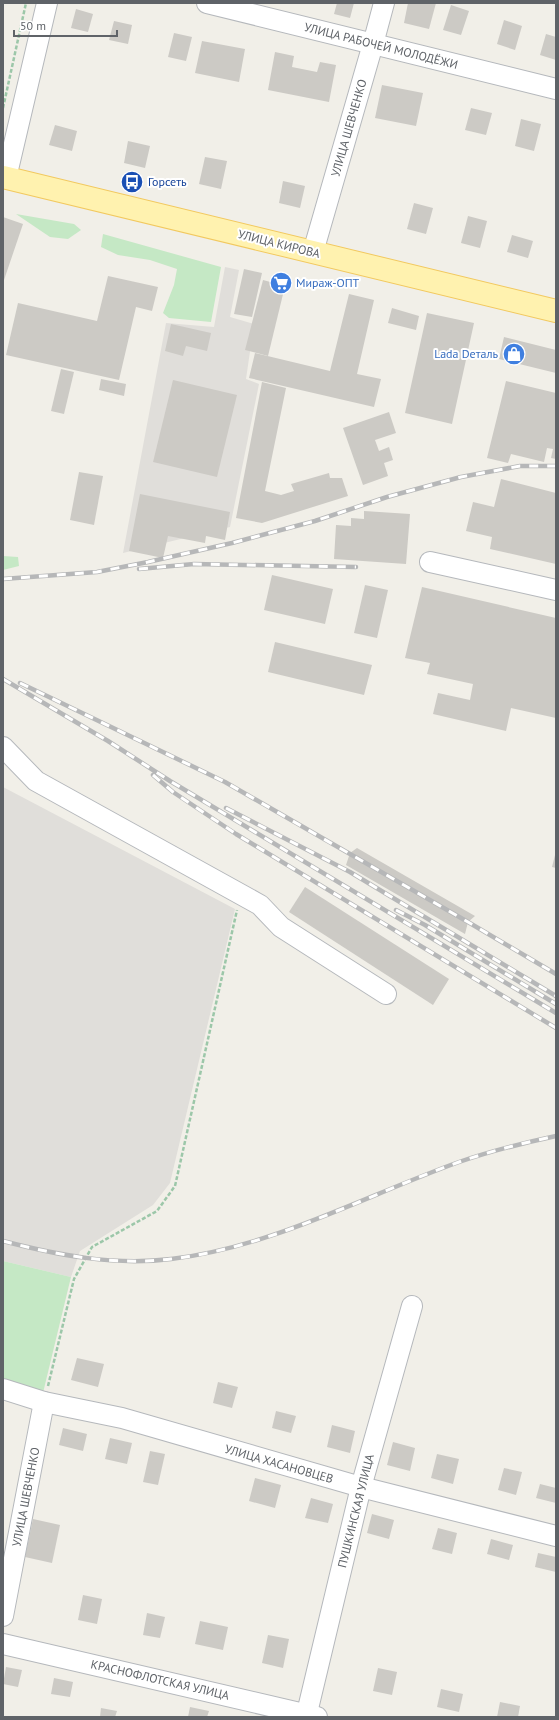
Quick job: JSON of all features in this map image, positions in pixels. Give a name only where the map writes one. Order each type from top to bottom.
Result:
[{"type":"main road","name":"УЛИЦА КИРОВА","points":[[5,178],[556,311]]},
{"type":"street","points":[[5,178],[47,3]]},
{"type":"street","name":"УЛИЦА РАБОЧЕЙ МОЛОДЁЖИ","points":[[207,3],[556,89]]},
{"type":"street","name":"УЛИЦА ШЕВЧЕНКО","points":[[313,252],[384,3]]},
{"type":"street","points":[[430,562],[556,590]]},
{"type":"street","points":[[3,747],[36,781],[260,905],[281,927],[386,994]]},
{"type":"street","name":"ПУШКИНСКАЯ УЛИЦА","points":[[310,1716],[361,1487],[412,1306]]},
{"type":"street","name":"УЛИЦА ХАСАНОВЦЕВ","points":[[3,1389],[44,1402],[122,1418],[361,1487],[556,1536]]},
{"type":"street","name":"УЛИЦА ШЕВЧЕНКО","points":[[3,1616],[44,1402]]},
{"type":"street","name":"КРАСНОФЛОТСКАЯ УЛИЦА","points":[[3,1644],[310,1716]]},
{"type":"path","points":[[3,108],[26,3]]},
{"type":"path","points":[[44,1402],[74,1279],[92,1247],[157,1210],[175,1186],[241,894]]},
{"type":"shaded area","points":[[225,267],[239,270],[230,317],[254,324],[246,379],[259,384],[230,527],[123,553],[166,323],[214,327]]},
{"type":"shaded area","points":[[3,787],[235,909],[170,1183],[153,1205],[80,1251],[71,1277],[3,1261]]},
{"type":"green space","points":[[16,214],[74,224],[81,230],[68,239],[50,237]]},
{"type":"green space","points":[[103,234],[221,267],[211,322],[169,318],[163,313],[174,285],[177,269],[150,260],[118,255],[101,247]]},
{"type":"green space","points":[[3,556],[18,557],[19,566],[3,570]]},
{"type":"green space","points":[[3,1261],[71,1277],[42,1397],[3,1384]]},
{"type":"building","points":[[337,3],[354,3],[350,18],[334,14]]},
{"type":"building","points":[[408,3],[436,3],[429,29],[404,23]]},
{"type":"building","points":[[451,5],[469,11],[461,35],[443,30]]},
{"type":"building","points":[[76,9],[93,14],[88,32],[71,28]]},
{"type":"building","points":[[504,20],[522,26],[515,50],[497,44]]},
{"type":"building","points":[[114,21],[132,25],[128,44],[109,40]]},
{"type":"building","points":[[174,33],[192,37],[186,61],[168,57]]},
{"type":"building","points":[[546,34],[556,37],[556,60],[540,55]]},
{"type":"building","points":[[202,41],[245,49],[239,82],[195,73]]},
{"type":"building","points":[[275,52],[294,56],[292,67],[317,72],[320,62],[336,65],[329,102],[268,90]]},
{"type":"building","points":[[382,85],[423,93],[416,126],[375,118]]},
{"type":"building","points":[[471,108],[492,113],[486,135],[465,130]]},
{"type":"building","points":[[521,119],[541,124],[534,151],[515,146]]},
{"type":"building","points":[[55,125],[77,131],[72,151],[49,145]]},
{"type":"building","points":[[128,141],[150,146],[145,168],[124,163]]},
{"type":"building","points":[[205,157],[227,161],[221,189],[199,184]]},
{"type":"building","points":[[283,181],[305,186],[300,208],[279,203]]},
{"type":"building","points":[[414,203],[433,208],[426,234],[407,229]]},
{"type":"building","points":[[468,216],[487,221],[480,248],[461,243]]},
{"type":"building","points":[[3,217],[23,224],[3,283]]},
{"type":"building","points":[[512,235],[533,241],[528,258],[507,252]]},
{"type":"building","points":[[244,269],[262,273],[252,317],[234,314]]},
{"type":"building","points":[[108,276],[158,287],[152,311],[136,307],[119,380],[6,355],[18,303],[97,321]]},
{"type":"building","points":[[263,280],[285,286],[268,356],[245,350]]},
{"type":"building","points":[[349,294],[374,300],[357,374],[381,379],[374,407],[249,378],[255,353],[330,371]]},
{"type":"building","points":[[392,308],[419,316],[416,330],[388,323]]},
{"type":"building","points":[[427,313],[474,323],[452,424],[405,413]]},
{"type":"building","points":[[171,324],[211,333],[207,351],[186,346],[183,356],[165,351]]},
{"type":"building","points":[[504,337],[556,350],[556,373],[499,359]]},
{"type":"building","points":[[61,369],[74,372],[64,414],[51,411]]},
{"type":"building","points":[[101,379],[126,384],[124,396],[99,390]]},
{"type":"building","points":[[173,380],[237,395],[217,477],[153,462]]},
{"type":"building","points":[[506,381],[556,393],[556,459],[551,458],[553,449],[547,448],[544,462],[511,454],[508,463],[487,458]]},
{"type":"building","points":[[262,382],[286,388],[265,491],[281,495],[294,491],[291,484],[329,473],[330,478],[342,478],[348,496],[262,523],[236,518]]},
{"type":"building","points":[[389,412],[396,433],[375,440],[379,451],[389,447],[393,460],[384,463],[388,476],[363,485],[343,428]]},
{"type":"building","points":[[79,472],[103,476],[94,525],[70,520]]},
{"type":"building","points":[[501,479],[556,493],[556,564],[490,549],[492,537],[466,531],[473,502],[494,507]]},
{"type":"building","points":[[140,494],[230,512],[225,540],[206,536],[205,543],[168,536],[163,558],[129,551]]},
{"type":"building","points":[[364,511],[410,514],[406,564],[334,559],[336,525],[351,526],[351,518],[364,519]]},
{"type":"building","points":[[272,575],[333,589],[325,624],[264,610]]},
{"type":"building","points":[[365,585],[388,590],[377,638],[354,633]]},
{"type":"building","points":[[422,587],[556,618],[556,718],[511,708],[506,731],[433,714],[438,693],[470,700],[473,684],[427,674],[430,663],[405,658]]},
{"type":"building","points":[[275,642],[372,665],[364,695],[268,672]]},
{"type":"building","points":[[357,848],[475,916],[468,922],[465,934],[346,865],[350,853]]},
{"type":"building","points":[[556,855],[556,868],[552,867]]},
{"type":"building","points":[[305,887],[449,979],[433,1005],[289,912]]},
{"type":"building","points":[[77,1358],[104,1364],[98,1387],[71,1380]]},
{"type":"building","points":[[218,1382],[238,1387],[232,1408],[213,1403]]},
{"type":"building","points":[[276,1411],[296,1416],[291,1433],[272,1428]]},
{"type":"building","points":[[332,1425],[355,1431],[350,1453],[327,1447]]},
{"type":"building","points":[[63,1428],[87,1434],[83,1451],[59,1445]]},
{"type":"building","points":[[110,1438],[132,1443],[127,1464],[105,1459]]},
{"type":"building","points":[[393,1442],[415,1448],[410,1471],[387,1465]]},
{"type":"building","points":[[150,1451],[165,1454],[158,1485],[143,1482]]},
{"type":"building","points":[[437,1454],[459,1459],[453,1484],[431,1478]]},
{"type":"building","points":[[504,1468],[522,1472],[516,1495],[498,1490]]},
{"type":"building","points":[[255,1478],[281,1485],[275,1508],[249,1501]]},
{"type":"building","points":[[540,1484],[556,1488],[556,1503],[536,1498]]},
{"type":"building","points":[[311,1498],[333,1504],[328,1523],[305,1518]]},
{"type":"building","points":[[372,1514],[394,1520],[389,1539],[367,1533]]},
{"type":"building","points":[[33,1519],[60,1525],[52,1563],[25,1557]]},
{"type":"building","points":[[438,1528],[457,1533],[452,1554],[432,1549]]},
{"type":"building","points":[[491,1539],[513,1545],[509,1560],[487,1554]]},
{"type":"building","points":[[538,1553],[556,1557],[556,1572],[535,1567]]},
{"type":"building","points":[[83,1595],[102,1599],[97,1624],[78,1620]]},
{"type":"building","points":[[147,1613],[165,1617],[160,1638],[143,1635]]},
{"type":"building","points":[[200,1621],[228,1627],[223,1650],[195,1644]]},
{"type":"building","points":[[268,1635],[289,1639],[283,1668],[262,1663]]},
{"type":"building","points":[[6,1667],[22,1670],[18,1687],[3,1684]]},
{"type":"building","points":[[378,1668],[397,1672],[392,1695],[373,1691]]},
{"type":"building","points":[[54,1678],[73,1682],[70,1697],[51,1694]]},
{"type":"building","points":[[441,1689],[463,1694],[459,1712],[437,1707]]},
{"type":"building","points":[[500,1702],[520,1706],[518,1717],[497,1717]]},
{"type":"building","points":[[190,1707],[209,1711],[207,1717],[188,1717]]},
{"type":"building","points":[[101,1708],[117,1711],[115,1717],[100,1717]]},
{"type":"railway","points":[[3,579],[97,572],[148,562],[232,543],[315,521],[387,497],[461,477],[520,466],[556,466]]},
{"type":"railway","points":[[139,569],[194,564],[356,567]]},
{"type":"railway","points":[[3,679],[108,741],[170,781],[556,1013]]},
{"type":"railway","points":[[20,683],[225,782],[556,974]]},
{"type":"railway","points":[[153,775],[173,792],[236,834],[556,1028]]},
{"type":"railway","points":[[226,808],[350,872],[556,996]]},
{"type":"railway","points":[[396,910],[425,925],[556,1004]]},
{"type":"railway","points":[[3,1241],[65,1255],[107,1260],[150,1261],[209,1253],[246,1244],[318,1219],[459,1162],[531,1141],[556,1136]]},
{"type":"place","name":"Горсеть","points":[[132,182]]},
{"type":"place","name":"Мираж-ОПТ","points":[[281,283]]},
{"type":"place","name":"Lada Dеталь","points":[[514,354]]}]
